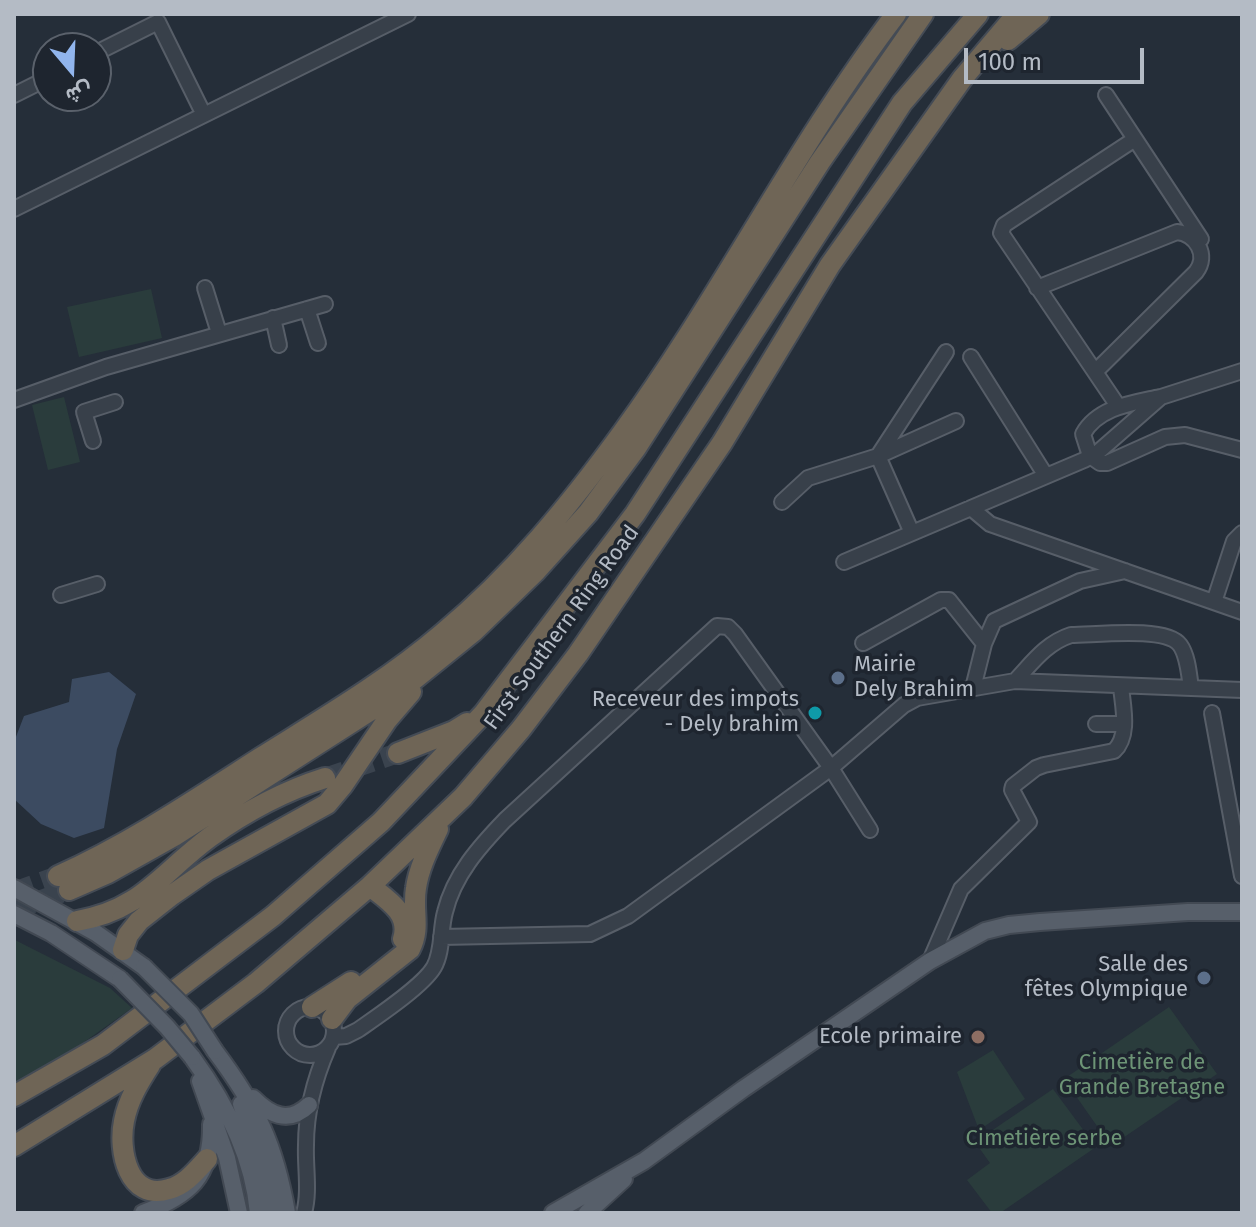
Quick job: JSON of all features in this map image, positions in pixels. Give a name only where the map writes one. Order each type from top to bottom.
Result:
[{"type":"highway","points":[[896,14],[816,128],[709,305],[625,429],[548,528],[504,577],[442,634],[403,664],[64,883],[108,873],[174,836],[396,694],[473,632],[535,572],[612,481],[748,278],[820,162],[923,14]]},
{"type":"highway","points":[[899,45],[934,14]]},
{"type":"highway","name":"First Southern Ring Road","points":[[14,1096],[103,1045],[273,916],[381,822],[484,713],[635,514],[902,103],[978,14]]},
{"type":"highway","name":"First Southern Ring Road","points":[[14,1146],[155,1059],[256,983],[370,886],[444,816],[521,729],[587,641],[722,443],[830,265],[962,79],[1017,14]]},
{"type":"highway","points":[[962,79],[1039,14]]},
{"type":"highway","points":[[123,950],[128,935],[139,921],[184,887],[256,842],[327,804],[387,720],[440,659]]},
{"type":"highway","points":[[398,753],[454,731],[484,713]]},
{"type":"highway","points":[[77,921],[114,912],[131,904],[182,859],[243,815],[325,778]]},
{"type":"highway","points":[[331,1035],[347,999],[410,949],[416,938],[418,874],[444,816]]},
{"type":"highway","points":[[312,1007],[338,992],[397,948],[404,936],[402,915],[370,886]]},
{"type":"highway","points":[[155,1059],[132,1095],[124,1122],[123,1150],[128,1173],[142,1187],[161,1191],[180,1185],[207,1159]]},
{"type":"highway","points":[[14,1159],[58,1129],[87,1102]]},
{"type":"main road","points":[[14,888],[77,921],[144,967],[191,1014],[245,1090],[267,1110],[282,1117],[295,1116],[310,1098]]},
{"type":"main road","points":[[587,1213],[644,1161],[743,1089],[930,961],[985,931],[1009,925],[1188,912],[1242,912]]},
{"type":"main road","points":[[14,914],[51,933],[120,979],[192,1057],[208,1078],[234,1129],[247,1162],[258,1213]]},
{"type":"main road","points":[[215,1051],[257,1142],[271,1189],[274,1213]]},
{"type":"main road","points":[[192,1057],[232,1174],[239,1213]]},
{"type":"main road","points":[[245,1090],[271,1145],[287,1213]]},
{"type":"main road","points":[[143,1213],[183,1195],[200,1177],[211,1134],[210,1110]]},
{"type":"main road","points":[[553,1213],[644,1161]]},
{"type":"main road","points":[[570,1213],[606,1181]]},
{"type":"street","points":[[14,209],[408,14]]},
{"type":"street","points":[[112,45],[158,22],[204,115]]},
{"type":"street","points":[[14,95],[32,86]]},
{"type":"street","points":[[1106,95],[1201,239]]},
{"type":"street","points":[[1118,406],[1001,233],[1004,225],[1135,139]]},
{"type":"street","points":[[1037,288],[1177,232],[1189,236],[1202,253],[1203,260],[1196,272],[1095,372]]},
{"type":"street","points":[[205,288],[219,333]]},
{"type":"street","points":[[14,400],[106,367],[325,304]]},
{"type":"street","points":[[307,309],[318,343]]},
{"type":"street","points":[[273,318],[279,345]]},
{"type":"street","points":[[878,456],[946,352]]},
{"type":"street","points":[[971,357],[1046,476]]},
{"type":"street","points":[[1242,371],[1161,397],[1118,406],[1083,434],[1090,456],[1100,463],[1107,463],[1165,437],[1185,435],[1242,450]]},
{"type":"street","points":[[844,562],[1090,456],[1161,397]]},
{"type":"street","points":[[93,441],[84,412],[115,402]]},
{"type":"street","points":[[782,502],[808,478],[878,456],[956,421]]},
{"type":"street","points":[[878,456],[912,533]]},
{"type":"street","points":[[971,508],[990,524],[1242,612]]},
{"type":"street","points":[[1214,602],[1234,541],[1242,533]]},
{"type":"street","points":[[973,688],[984,644],[994,621],[1080,581],[1125,571]]},
{"type":"street","points":[[61,595],[97,584]]},
{"type":"street","points":[[863,643],[941,600],[949,600],[984,644]]},
{"type":"street","points":[[298,1052],[310,1056],[331,1035],[346,1036],[358,1030],[425,978],[436,962],[444,913],[455,884],[478,849],[514,812],[717,626],[728,627],[735,634],[831,768],[870,830]]},
{"type":"street","points":[[1015,681],[1049,645],[1071,635],[1152,634],[1168,637],[1180,644],[1191,688]]},
{"type":"street","points":[[441,937],[560,936],[603,930],[628,916],[831,768],[904,705],[917,698],[1015,681],[1242,690]]},
{"type":"street","points":[[930,961],[961,889],[1029,822],[1012,790],[1013,786],[1036,768],[1114,751],[1122,744],[1121,687]]},
{"type":"street","points":[[1212,713],[1242,876]]},
{"type":"street","points":[[1096,724],[1124,724]]},
{"type":"street","points":[[310,1098],[298,1052],[287,1040],[287,1022],[300,1009],[312,1007],[323,1010],[331,1035],[310,1098],[306,1140],[306,1206],[314,1213]]},
{"type":"green space","points":[[151,289],[162,338],[79,357],[67,307]]},
{"type":"green space","points":[[64,397],[80,462],[48,470],[32,405]]},
{"type":"green space","points":[[15,940],[110,988],[132,1008],[14,1086]]},
{"type":"green space","name":"Cimetière de Grande Bretagne","points":[[1169,1007],[1217,1074],[1111,1146],[1064,1079]]},
{"type":"green space","points":[[993,1050],[1025,1099],[979,1130],[957,1072]]},
{"type":"green space","name":"Cimetière serbe","points":[[1053,1089],[1096,1147],[1000,1213],[992,1213],[967,1180],[990,1163],[975,1142]]},
{"type":"water","points":[[109,672],[136,694],[117,749],[104,828],[74,838],[41,824],[14,799],[14,742],[24,716],[69,702],[72,679]]},
{"type":"tunnel","points":[[325,778],[398,753]]},
{"type":"tunnel","points":[[14,892],[58,876]]},
{"type":"tunnel","points":[[14,910],[69,890]]},
{"type":"place","name":"Mairie Dely Brahim","points":[[838,678]]},
{"type":"place","name":"Receveur des impots - Dely brahim","points":[[815,713]]},
{"type":"place","name":"Salle des fêtes Olympique","points":[[1204,978]]},
{"type":"place","name":"Ecole primaire","points":[[978,1037]]}]
